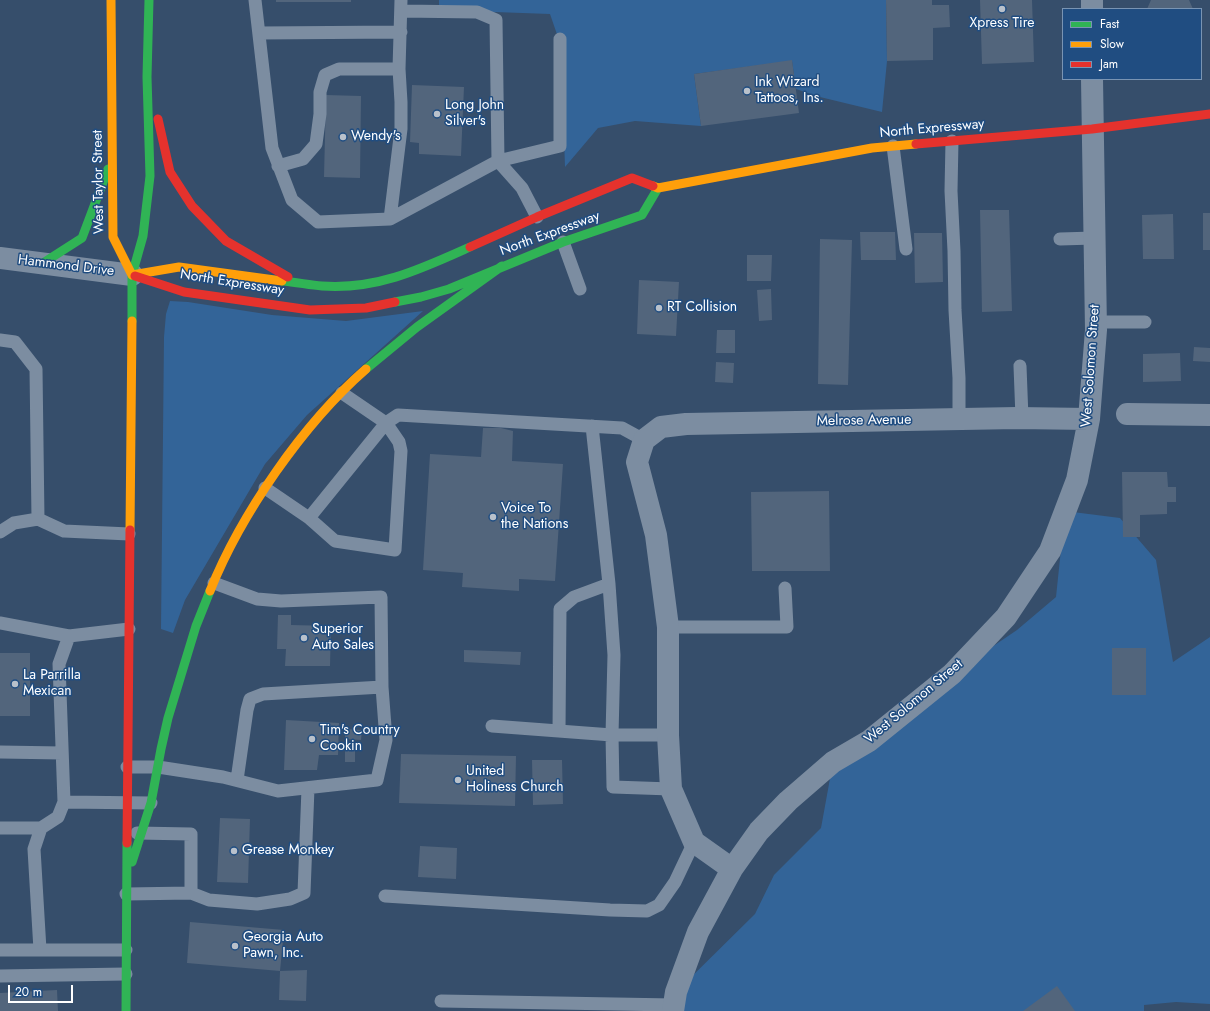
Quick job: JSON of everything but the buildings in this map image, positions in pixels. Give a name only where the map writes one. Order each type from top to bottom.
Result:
[{"type":"main road","name":"West Taylor Street","points":[[111,0],[113,237],[132,275]]},
{"type":"main road","points":[[126,1011],[126,833],[132,275],[143,236],[150,176],[147,77],[149,0]]},
{"type":"main road","points":[[147,77],[170,172],[192,206],[226,242],[298,282]]},
{"type":"main road","name":"North Expressway","points":[[132,275],[179,267],[323,286],[367,284],[399,277],[419,270],[537,217],[632,178],[658,188],[872,148],[1092,129],[1210,114]]},
{"type":"main road","points":[[43,263],[82,238],[112,159]]},
{"type":"main road","name":"North Expressway","points":[[132,275],[184,292],[310,310],[366,308],[421,297],[469,281],[502,266],[563,242],[642,215],[658,188]]},
{"type":"main road","points":[[126,880],[151,803],[165,731],[199,619],[214,583],[246,519],[265,488],[289,455],[314,423],[342,393],[390,348],[502,266]]},
{"type":"street","name":"West Solomon Street","points":[[673,1008],[676,992],[698,932],[732,869],[759,831],[788,801],[833,762],[869,741],[952,674],[1006,617],[1050,551],[1077,480],[1089,419],[1095,322],[1092,80]]},
{"type":"street","name":"Hammond Drive","points":[[0,258],[132,275]]},
{"type":"street","points":[[1127,414],[1210,416]]},
{"type":"street","name":"Melrose Avenue","points":[[644,440],[661,427],[686,424],[1022,418],[1089,419]]},
{"type":"street","points":[[644,440],[637,462],[656,535],[668,627],[668,736],[671,789],[694,842],[732,869]]},
{"type":"lane","points":[[255,0],[272,148],[292,200],[318,222],[390,219],[498,161],[560,146],[560,39]]},
{"type":"lane","points":[[390,219],[400,129],[401,102],[399,69],[401,6],[477,12],[496,20],[498,161],[522,188],[537,217]]},
{"type":"lane","points":[[259,33],[401,32]]},
{"type":"lane","points":[[278,166],[304,159],[316,144],[320,114],[320,92],[325,75],[339,69],[399,69]]},
{"type":"lane","points":[[952,141],[951,191],[959,378],[959,419]]},
{"type":"lane","points":[[892,146],[906,249]]},
{"type":"lane","points":[[1060,239],[1094,238]]},
{"type":"lane","points":[[563,242],[580,289]]},
{"type":"lane","points":[[1095,322],[1145,322]]},
{"type":"lane","points":[[0,340],[15,342],[36,369],[38,519]]},
{"type":"lane","points":[[1020,366],[1022,418]]},
{"type":"lane","points":[[265,488],[308,518],[335,541],[395,550],[401,451],[399,442],[386,423],[342,393]]},
{"type":"lane","points":[[308,518],[386,423],[398,416],[622,428],[644,440]]},
{"type":"lane","points":[[592,426],[609,584],[614,655],[612,735],[613,787],[671,789]]},
{"type":"lane","points":[[0,532],[14,524],[38,519],[64,531],[129,534]]},
{"type":"lane","points":[[127,767],[158,767],[223,777],[278,791],[377,780],[386,740],[382,686],[381,597],[281,601],[257,599],[214,583]]},
{"type":"lane","points":[[559,731],[560,609],[574,597],[609,584]]},
{"type":"lane","points":[[668,627],[787,627],[785,588]]},
{"type":"lane","points":[[0,623],[69,636],[129,629]]},
{"type":"lane","points":[[0,828],[41,828],[58,817],[64,802],[60,664],[69,636]]},
{"type":"lane","points":[[236,780],[250,699],[263,694],[382,686]]},
{"type":"lane","points":[[492,726],[612,735],[668,736]]},
{"type":"lane","points":[[0,752],[62,753]]},
{"type":"lane","points":[[126,894],[191,893],[209,900],[258,904],[290,899],[304,893],[308,788]]},
{"type":"lane","points":[[64,802],[151,803]]},
{"type":"lane","points":[[40,950],[34,849],[41,828]]},
{"type":"lane","points":[[126,833],[191,834],[191,893]]},
{"type":"lane","points":[[385,896],[647,911],[659,905],[675,882],[694,842]]},
{"type":"lane","points":[[0,950],[126,950]]},
{"type":"lane","points":[[0,976],[126,974]]},
{"type":"lane","points":[[441,1001],[673,1008]]},
{"type":"shaded area","points":[[439,0],[886,0],[887,61],[882,112],[820,97],[796,89],[792,61],[694,74],[701,126],[635,121],[598,128],[565,167],[561,46],[550,14],[439,10]]},
{"type":"shaded area","points":[[170,301],[188,302],[272,315],[346,321],[423,311],[307,415],[265,464],[185,600],[173,633],[161,629],[164,337],[166,314]]},
{"type":"shaded area","points":[[1065,511],[1120,518],[1156,560],[1173,662],[1210,637],[1210,1004],[1176,1002],[1144,1005],[1144,1011],[673,1011],[676,992],[755,914],[774,875],[821,828],[833,762],[952,674],[1017,630],[1056,597]]},
{"type":"traffic: fast","points":[[132,321],[132,275],[143,236],[150,176],[147,77],[149,0]]},
{"type":"traffic: fast","points":[[43,263],[82,238],[108,169]]},
{"type":"traffic: fast","points":[[395,302],[421,297],[449,289],[563,242],[642,215],[658,188]]},
{"type":"traffic: fast","points":[[282,281],[322,286],[361,285],[416,270],[470,247]]},
{"type":"traffic: fast","points":[[366,369],[417,327],[502,266]]},
{"type":"traffic: fast","points":[[132,862],[151,803],[168,718],[196,626],[210,591]]},
{"type":"traffic: fast","points":[[126,1011],[127,843]]},
{"type":"traffic: slow","points":[[111,0],[113,237],[132,275]]},
{"type":"traffic: slow","points":[[653,186],[658,188],[872,148],[916,144]]},
{"type":"traffic: slow","points":[[132,275],[179,267],[282,281]]},
{"type":"traffic: slow","points":[[130,530],[132,321]]},
{"type":"traffic: slow","points":[[210,591],[223,562],[256,501],[276,472],[319,416],[342,391],[366,369]]},
{"type":"traffic: jam","points":[[916,144],[1092,129],[1210,114]]},
{"type":"traffic: jam","points":[[158,119],[170,172],[192,206],[226,241],[288,277]]},
{"type":"traffic: jam","points":[[470,247],[537,217],[632,178],[653,186]]},
{"type":"traffic: jam","points":[[135,276],[184,292],[310,310],[366,308],[395,302]]},
{"type":"traffic: jam","points":[[127,843],[130,530]]},
{"type":"place","name":"Xpress Tire","points":[[1002,9]]},
{"type":"place","name":"Ink Wizard Tattoos, Ins.","points":[[747,91]]},
{"type":"place","name":"Long John Silver's","points":[[437,114]]},
{"type":"place","name":"Wendy's","points":[[343,137]]},
{"type":"place","name":"RT Collision","points":[[659,308]]},
{"type":"place","name":"Voice To the Nations","points":[[493,517]]},
{"type":"place","name":"Superior Auto Sales","points":[[304,638]]},
{"type":"place","name":"La Parrilla Mexican","points":[[15,684]]},
{"type":"place","name":"Tim's Country Cookin","points":[[312,739]]},
{"type":"place","name":"United Holiness Church","points":[[458,780]]},
{"type":"place","name":"Grease Monkey","points":[[234,851]]},
{"type":"place","name":"Georgia Auto Pawn, Inc.","points":[[235,946]]}]
